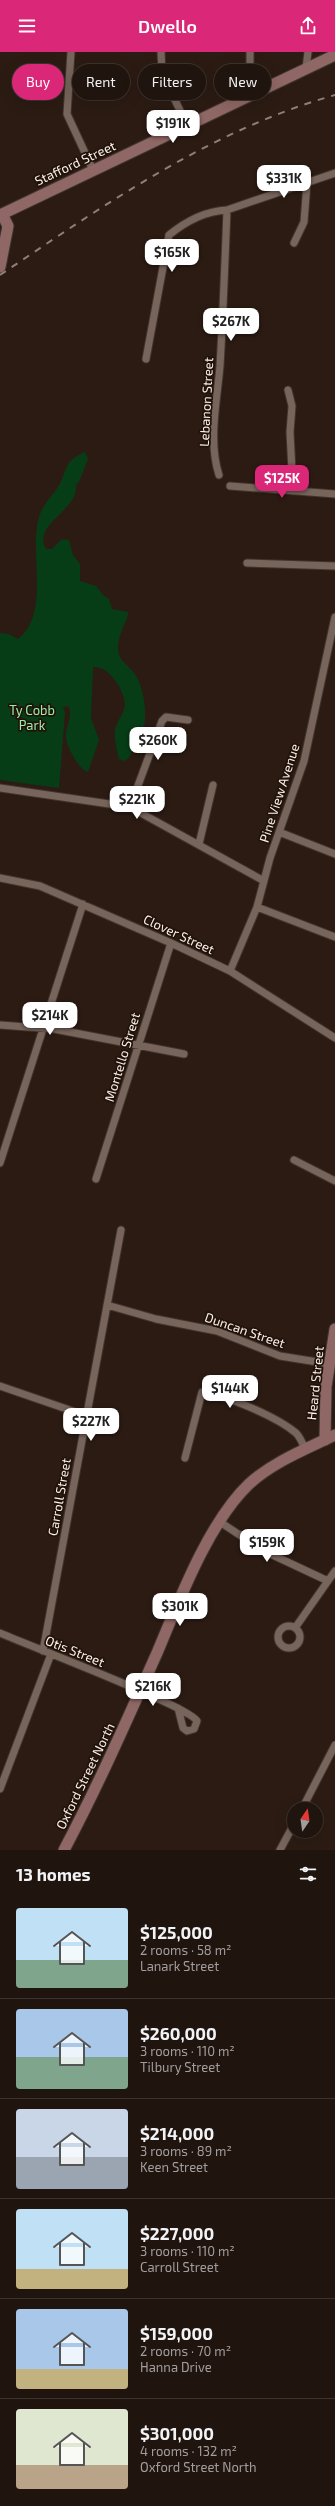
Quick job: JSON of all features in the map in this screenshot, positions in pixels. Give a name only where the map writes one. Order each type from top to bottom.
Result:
[{"type":"street","points":[[71,52],[67,114],[93,170]]},
{"type":"street","points":[[161,52],[162,73],[186,125]]},
{"type":"street","points":[[250,52],[250,64]]},
{"type":"street","points":[[306,68],[308,52]]},
{"type":"street","name":"Stafford Street","points":[[271,85],[335,55]]},
{"type":"street","name":"Stafford Street","points":[[0,215],[239,100]]},
{"type":"street","points":[[146,359],[169,235],[178,227],[213,211],[226,210],[335,173]]},
{"type":"street","points":[[294,243],[304,222],[307,183]]},
{"type":"street","name":"Lebanon Street","points":[[220,475],[216,459],[214,427],[224,296],[226,210]]},
{"type":"street","points":[[0,215],[8,226],[0,259]]},
{"type":"street","points":[[288,390],[292,406],[290,432],[293,491]]},
{"type":"street","points":[[230,486],[335,494]]},
{"type":"street","points":[[247,563],[335,566]]},
{"type":"street","name":"Pine View Avenue","points":[[230,971],[257,907],[279,832],[304,761],[335,617]]},
{"type":"street","points":[[130,807],[162,721],[166,717],[173,716],[188,720]]},
{"type":"street","points":[[199,844],[213,786]]},
{"type":"street","points":[[0,788],[130,807],[264,881]]},
{"type":"street","points":[[279,832],[335,854]]},
{"type":"street","name":"Clover Street","points":[[0,878],[40,886],[171,943],[230,971],[335,1038]]},
{"type":"street","points":[[0,1163],[42,1027],[83,904]]},
{"type":"street","points":[[257,907],[335,937]]},
{"type":"street","name":"Montello Street","points":[[96,1179],[171,943]]},
{"type":"street","points":[[0,1025],[42,1027],[184,1054]]},
{"type":"street","points":[[294,1160],[335,1181]]},
{"type":"street","name":"Carroll Street","points":[[43,1651],[121,1230]]},
{"type":"street","name":"Duncan Street","points":[[107,1305],[156,1319],[217,1331],[280,1356],[330,1364]]},
{"type":"street","name":"Heard Street","points":[[325,1440],[325,1410],[335,1329]]},
{"type":"street","points":[[0,1386],[87,1416]]},
{"type":"street","points":[[185,1458],[202,1392],[217,1394],[235,1400],[285,1426],[296,1433],[305,1449]]},
{"type":"street","name":"Oxford Street North","points":[[64,1850],[101,1779],[185,1590],[220,1522],[249,1484],[273,1466],[335,1435]]},
{"type":"street","points":[[220,1522],[264,1551],[328,1581]]},
{"type":"street","points":[[295,1628],[335,1571]]},
{"type":"street","name":"Otis Street","points":[[0,1633],[178,1708]]},
{"type":"street","points":[[0,1789],[51,1654]]},
{"type":"street","points":[[306,1802],[335,1745]]},
{"type":"street","points":[[280,1850],[287,1837]]},
{"type":"green space","name":"Ty Cobb Park","points":[[85,452],[88,459],[79,482],[76,485],[75,494],[71,502],[50,524],[45,532],[43,540],[46,549],[52,549],[62,539],[69,540],[73,555],[80,564],[80,581],[96,586],[103,595],[109,599],[112,609],[128,612],[127,619],[119,638],[118,649],[120,657],[133,671],[141,687],[145,709],[143,730],[136,740],[129,757],[124,761],[119,759],[115,742],[115,731],[124,709],[124,699],[119,686],[110,674],[99,667],[93,667],[91,718],[99,740],[88,772],[84,770],[77,762],[67,741],[66,733],[70,717],[70,710],[68,706],[63,707],[65,712],[59,788],[0,780],[0,633],[9,634],[18,639],[28,628],[34,615],[36,600],[36,535],[39,516],[58,487],[69,463],[78,455]]},
{"type":"railway","points":[[0,275],[120,196],[202,149],[245,128],[289,110],[335,95]]}]
